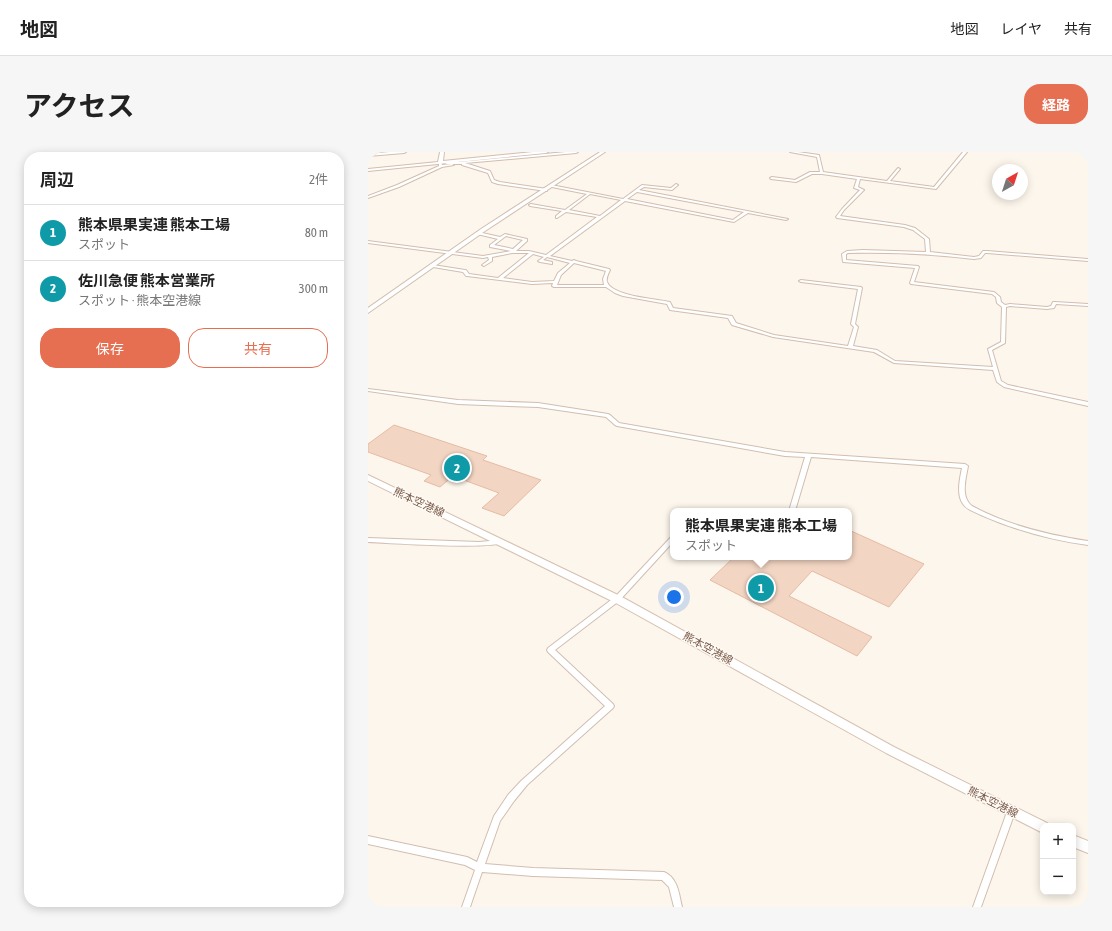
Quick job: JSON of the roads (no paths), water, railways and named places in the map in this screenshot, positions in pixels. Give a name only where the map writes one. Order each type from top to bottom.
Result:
[{"type":"main road","name":"熊本空港線","points":[[368,478],[503,542],[617,599],[890,750],[1040,826]]},
{"type":"main road","points":[[1076,841],[1088,847]]},
{"type":"street","points":[[368,155],[404,152]]},
{"type":"street","points":[[440,164],[442,152]]},
{"type":"street","points":[[368,169],[440,164],[527,152]]},
{"type":"street","points":[[368,198],[398,186],[440,164],[546,152]]},
{"type":"street","points":[[447,163],[576,152]]},
{"type":"street","points":[[368,311],[478,233],[603,152]]},
{"type":"street","points":[[792,152],[818,156],[822,173]]},
{"type":"street","points":[[772,178],[796,181],[811,173],[822,173],[858,179],[935,188],[965,152]]},
{"type":"street","points":[[440,164],[462,164],[489,172],[493,181],[499,183],[546,190]]},
{"type":"street","points":[[888,182],[898,169]]},
{"type":"street","points":[[858,179],[856,188],[862,190],[844,207],[838,217],[904,226],[914,229],[927,239],[928,252]]},
{"type":"street","points":[[551,264],[540,261],[637,191],[647,185],[672,189],[676,185]]},
{"type":"street","points":[[552,186],[734,221],[746,212]]},
{"type":"street","points":[[637,191],[746,212],[786,218]]},
{"type":"street","points":[[557,217],[589,194]]},
{"type":"street","points":[[531,204],[601,218]]},
{"type":"street","points":[[535,211],[542,207]]},
{"type":"street","points":[[478,233],[500,238]]},
{"type":"street","points":[[368,242],[490,257],[513,251],[526,240],[505,234],[491,246],[513,251],[547,255],[608,270],[604,279],[606,286]]},
{"type":"street","points":[[1088,260],[988,252],[984,252],[980,257],[974,258],[928,252],[847,252],[844,254],[844,261],[917,267],[912,283],[993,294],[998,297],[999,303],[1004,306],[1010,305],[1047,308],[1060,302],[1088,305]]},
{"type":"street","points":[[500,279],[532,253]]},
{"type":"street","points":[[484,265],[491,260],[490,257]]},
{"type":"street","points":[[574,261],[559,274],[554,286],[606,286],[615,292],[668,303],[672,309],[730,317],[734,324],[774,336],[875,351],[894,362],[994,369]]},
{"type":"street","points":[[433,266],[464,271],[467,275],[532,283],[556,282]]},
{"type":"street","points":[[801,281],[860,288],[853,324],[856,327],[850,347]]},
{"type":"street","points":[[1004,306],[1003,343],[990,348],[994,369],[999,382],[1006,386],[1088,404]]},
{"type":"street","points":[[368,390],[458,402],[538,405],[608,416],[617,424],[744,448],[808,457],[965,466],[963,496],[964,502],[971,508],[1019,529],[1088,543]]},
{"type":"street","points":[[793,508],[808,457]]},
{"type":"street","points":[[368,540],[479,544],[503,542]]},
{"type":"street","points":[[466,907],[497,818],[511,798],[524,783],[610,706],[550,650],[617,599],[670,541]]},
{"type":"street","points":[[977,907],[1011,812]]},
{"type":"street","points":[[368,840],[467,861],[479,868],[533,872],[664,876],[673,885],[678,907]]},
{"type":"place","name":"佐川急便 熊本営業所","points":[[457,468]]},
{"type":"place","name":"熊本県果実連 熊本工場","points":[[761,588]]}]
